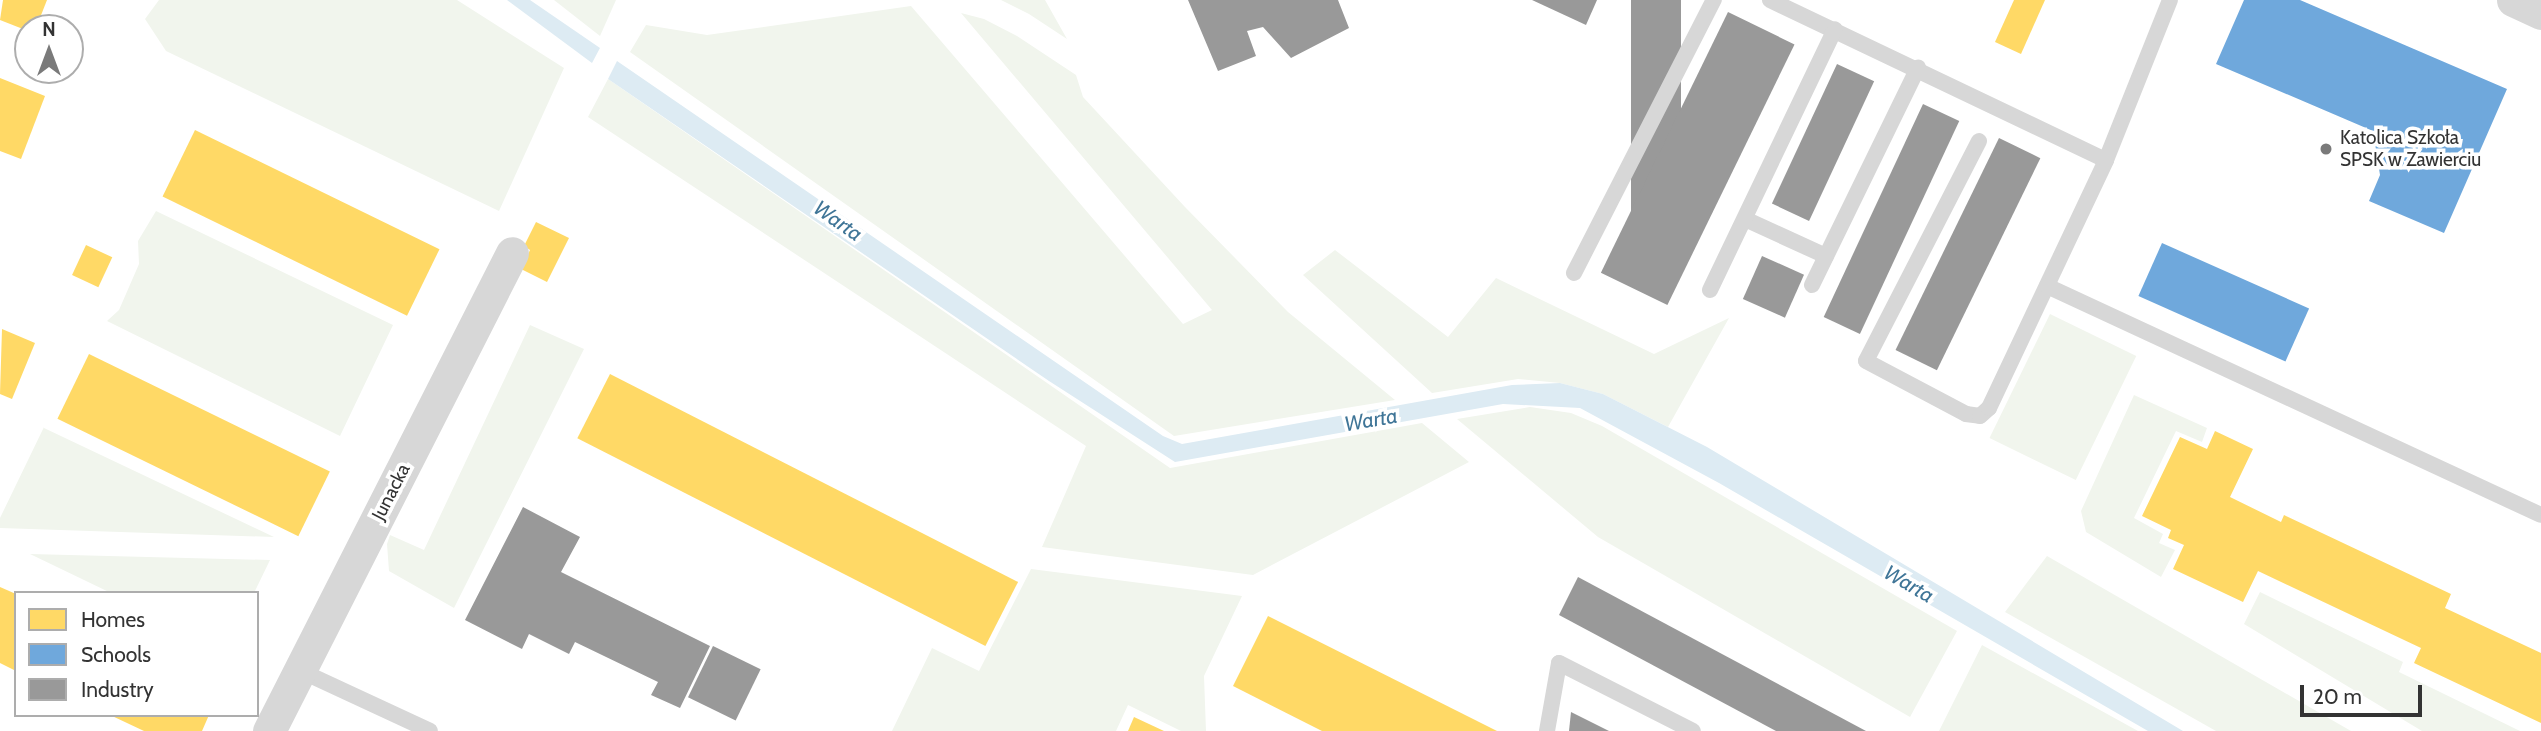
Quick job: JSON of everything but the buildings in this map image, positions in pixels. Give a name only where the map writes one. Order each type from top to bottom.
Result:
[{"type":"street","points":[[2513,0],[2541,13]]},
{"type":"street","name":"Junacka","points":[[270,731],[512,253]]},
{"type":"lane","points":[[1574,273],[1714,0]]},
{"type":"lane","points":[[1770,0],[1918,68],[2106,160]]},
{"type":"lane","points":[[1979,141],[1866,361],[1966,414],[1980,416],[1989,408],[2106,160],[2170,0]]},
{"type":"lane","points":[[1710,290],[1835,29]]},
{"type":"lane","points":[[1812,285],[1918,68]]},
{"type":"lane","points":[[1745,219],[1826,256]]},
{"type":"lane","points":[[2047,286],[2541,514]]},
{"type":"lane","points":[[1547,731],[1559,663],[1693,731]]},
{"type":"lane","points":[[301,671],[430,731]]},
{"type":"shaded area","points":[[159,0],[457,0],[564,68],[499,211],[166,51],[145,19]]},
{"type":"shaded area","points":[[554,0],[616,0],[600,36]]},
{"type":"shaded area","points":[[1001,0],[1045,0],[1067,39],[1029,14]]},
{"type":"shaded area","points":[[911,6],[1183,324],[1212,310],[961,13],[984,19],[1017,36],[1076,75],[1083,97],[1288,312],[1395,400],[1174,436],[630,52],[646,25],[707,35]]},
{"type":"shaded area","points":[[608,79],[1170,468],[1422,423],[1469,462],[1253,575],[1042,547],[1086,446],[588,117]]},
{"type":"shaded area","points":[[156,211],[393,325],[340,436],[107,321],[119,310],[139,264],[138,241]]},
{"type":"shaded area","points":[[1335,250],[1448,337],[1496,278],[1654,354],[1729,318],[1668,427],[1603,394],[1560,383],[1518,379],[1432,393],[1303,275]]},
{"type":"shaded area","points":[[2050,314],[2136,356],[2076,480],[1990,438]]},
{"type":"shaded area","points":[[530,325],[584,349],[454,608],[389,571],[387,544],[390,535],[424,550]]},
{"type":"shaded area","points":[[2134,395],[2207,428],[2202,442],[2176,431],[2134,518],[2163,534],[2159,543],[2175,550],[2161,577],[2086,532],[2081,511]]},
{"type":"shaded area","points":[[1530,407],[1571,413],[1602,426],[1957,631],[1910,717],[1598,537],[1457,419]]},
{"type":"shaded area","points":[[44,427],[274,537],[0,528],[0,518]]},
{"type":"shaded area","points":[[30,554],[270,560],[255,591],[107,591]]},
{"type":"shaded area","points":[[2047,556],[2351,731],[2216,731],[2005,612]]},
{"type":"shaded area","points":[[1031,569],[1242,596],[1204,676],[1206,731],[1181,731],[1128,705],[1116,731],[892,731],[932,648],[979,671]]},
{"type":"shaded area","points":[[2260,592],[2403,662],[2399,672],[2520,731],[2422,731],[2244,624]]},
{"type":"shaded area","points":[[1982,645],[2138,731],[1939,731]]},
{"type":"water","points":[[507,0],[530,0],[600,48],[592,63]]},
{"type":"water","name":"Warta","points":[[617,61],[1163,436],[1182,444],[1512,385],[1560,383],[1603,394],[1707,447],[2183,731],[2148,731],[1719,483],[1580,408],[1503,404],[1175,462],[1049,381],[608,79]]},
{"type":"place","name":"Katolica Szkoła SPSK w Zawierciu","points":[[2326,149]]}]
